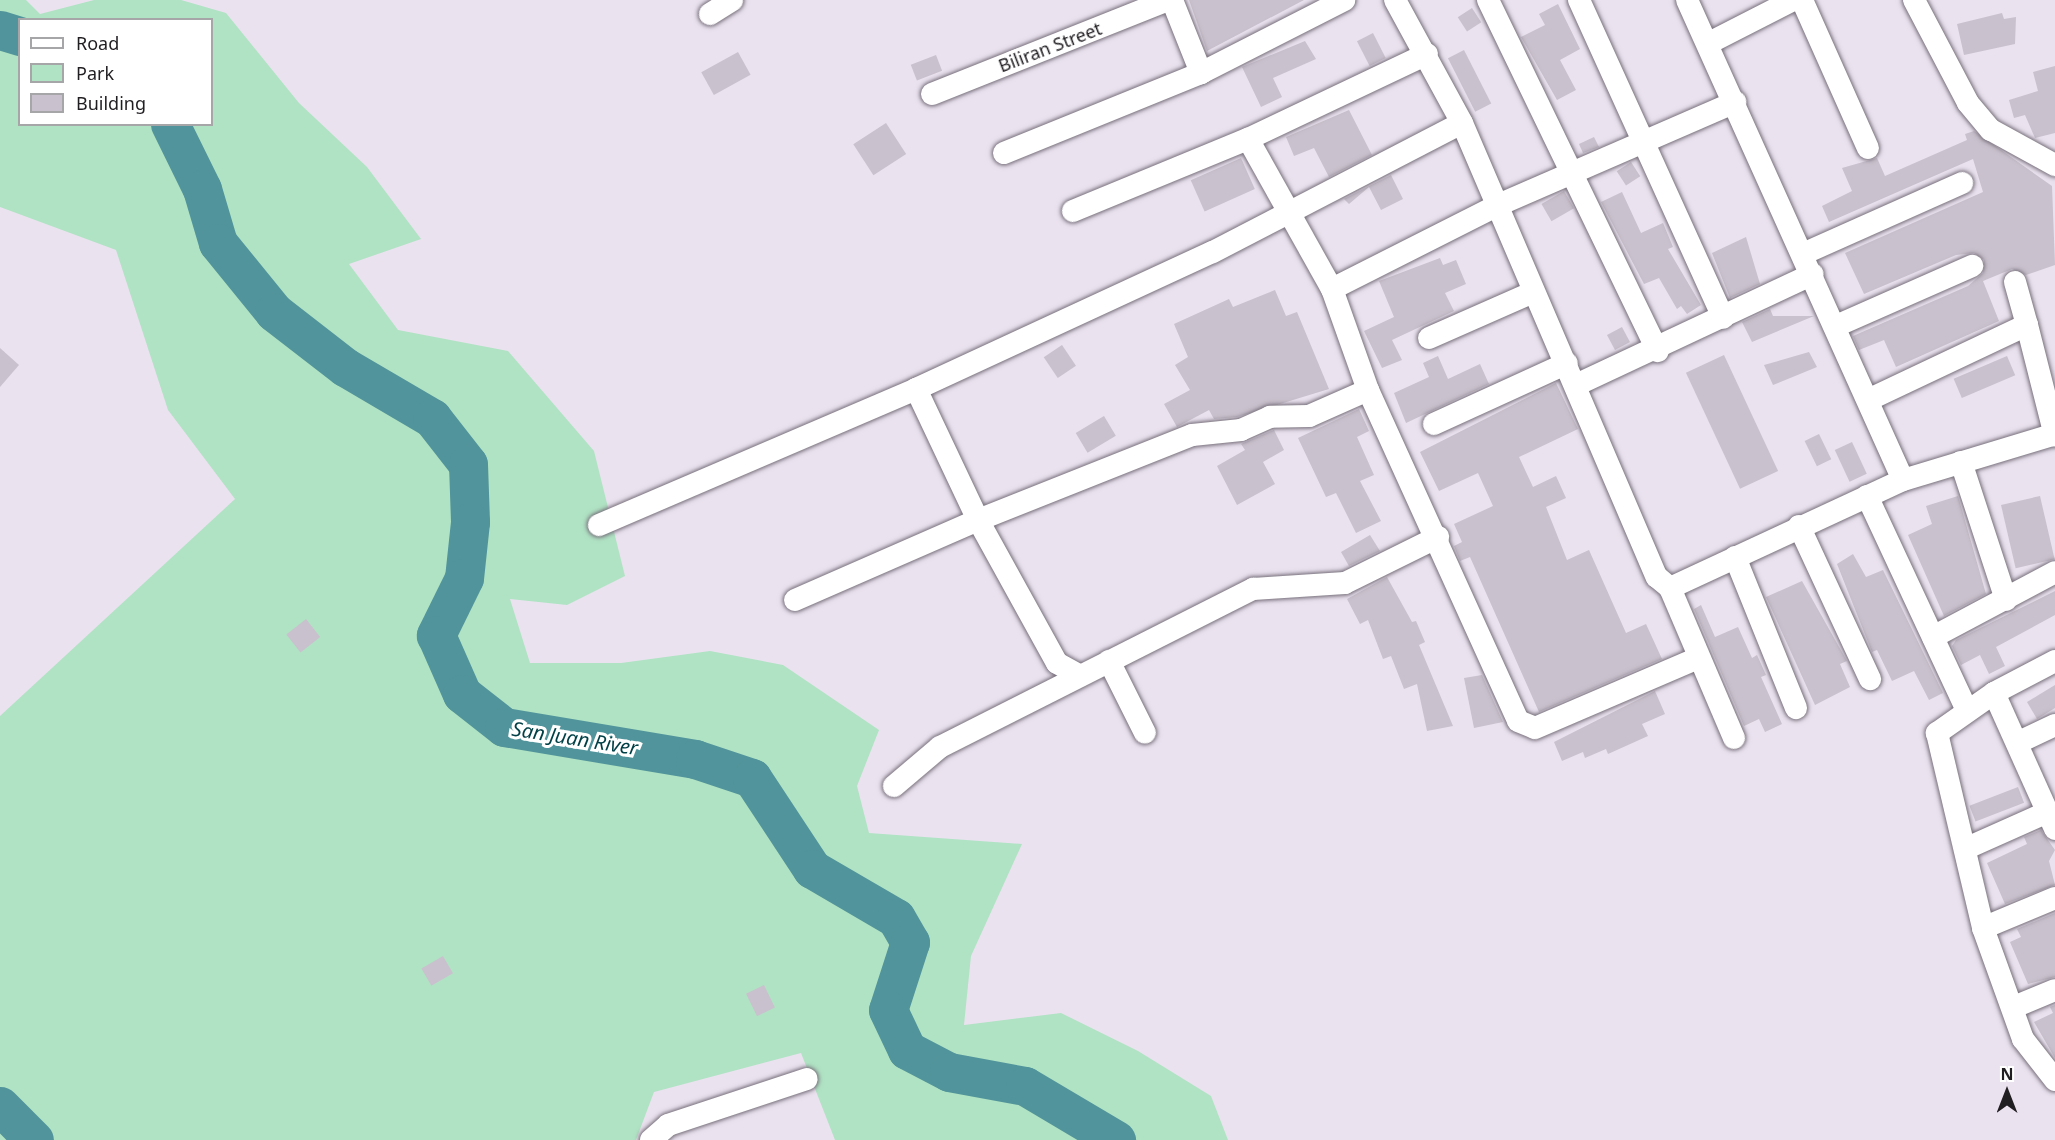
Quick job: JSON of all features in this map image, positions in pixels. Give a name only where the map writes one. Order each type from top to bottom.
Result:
[{"type":"street","points":[[710,14],[732,0]]},
{"type":"street","points":[[1170,0],[1201,73]]},
{"type":"street","name":"Biliran Street","points":[[932,94],[1170,0]]},
{"type":"street","points":[[1004,153],[1201,73],[1344,0]]},
{"type":"street","points":[[1395,0],[1427,54],[1462,123],[1530,293],[1578,384],[1656,577],[1670,588],[1696,659],[1734,738]]},
{"type":"street","points":[[1488,0],[1658,351]]},
{"type":"street","points":[[1578,0],[1724,318]]},
{"type":"street","points":[[1687,0],[1709,43],[1809,264],[1903,480]]},
{"type":"street","points":[[1709,43],[1793,0]]},
{"type":"street","points":[[1802,0],[1869,148]]},
{"type":"street","points":[[1914,0],[1976,112],[1991,130],[2055,165]]},
{"type":"street","points":[[1073,211],[1248,139],[1427,54]]},
{"type":"street","points":[[1332,289],[1496,206],[1735,102]]},
{"type":"street","points":[[599,525],[916,389],[1288,214],[1462,123]]},
{"type":"street","points":[[1248,139],[1332,289],[1368,390],[1525,727],[1535,728],[1696,659]]},
{"type":"street","points":[[1578,384],[1658,351],[1724,318],[1809,264],[1962,183]]},
{"type":"street","points":[[1836,326],[1972,266]]},
{"type":"street","points":[[1670,588],[1799,526],[1903,480],[2055,435],[2014,282]]},
{"type":"street","points":[[1429,338],[1530,293]]},
{"type":"street","points":[[1869,400],[2027,325]]},
{"type":"street","points":[[1434,424],[1568,363]]},
{"type":"street","points":[[916,389],[978,520],[1056,663],[1080,676]]},
{"type":"street","points":[[795,600],[978,520],[1182,439],[1241,430],[1270,417],[1309,416],[1368,390]]},
{"type":"street","points":[[1961,462],[2006,600]]},
{"type":"street","points":[[1868,496],[1967,710]]},
{"type":"street","points":[[1799,526],[1870,679]]},
{"type":"street","points":[[894,786],[940,747],[1253,589],[1346,583],[1438,537]]},
{"type":"street","points":[[1735,557],[1796,708]]},
{"type":"street","points":[[1933,637],[2055,572]]},
{"type":"street","points":[[1109,661],[1145,733]]},
{"type":"street","points":[[2055,661],[1994,693],[1937,733],[1967,848],[1983,928],[2014,1007],[2023,1039],[2055,1080]]},
{"type":"street","points":[[1967,848],[2051,820],[1994,693]]},
{"type":"street","points":[[2017,743],[2055,726]]},
{"type":"street","points":[[1983,928],[2055,898]]},
{"type":"street","points":[[2014,1007],[2055,990]]},
{"type":"street","points":[[651,1140],[668,1125],[807,1079]]},
{"type":"green space","points":[[0,0],[26,0],[40,14],[94,0],[181,0],[226,13],[299,103],[367,167],[421,239],[349,264],[398,330],[508,351],[594,451],[625,576],[567,605],[510,599],[530,663],[621,663],[710,651],[783,665],[879,730],[857,786],[869,833],[1022,844],[971,956],[964,1025],[1061,1013],[1138,1051],[1211,1096],[1228,1140],[835,1140],[801,1053],[654,1092],[636,1140],[0,1140],[0,716],[235,499],[168,410],[116,250],[0,207]]},
{"type":"building","points":[[1189,0],[1304,0],[1207,51]]},
{"type":"building","points":[[1558,4],[1580,49],[1560,60],[1576,90],[1557,100],[1521,37],[1545,25],[1539,14]]},
{"type":"building","points":[[1472,8],[1481,22],[1467,32],[1458,17]]},
{"type":"building","points":[[2002,13],[2004,19],[2016,17],[2015,44],[1964,55],[1957,24]]},
{"type":"building","points":[[1373,33],[1386,58],[1370,66],[1357,41]]},
{"type":"building","points":[[1305,41],[1316,59],[1273,78],[1282,97],[1261,107],[1242,67]]},
{"type":"building","points":[[1464,50],[1491,103],[1475,112],[1448,58]]},
{"type":"building","points":[[738,52],[751,75],[714,95],[701,72]]},
{"type":"building","points":[[936,55],[942,71],[917,81],[911,65]]},
{"type":"building","points":[[2055,66],[2055,133],[2035,138],[2025,115],[2014,118],[2009,100],[2038,91],[2033,72]]},
{"type":"building","points":[[1349,110],[1372,155],[1329,177],[1314,148],[1294,156],[1286,137]]},
{"type":"building","points":[[886,123],[906,154],[873,175],[853,144]]},
{"type":"building","points":[[1974,131],[2052,186],[2055,265],[2026,275],[2012,269],[1983,281],[1999,321],[1896,367],[1884,340],[1859,350],[1853,336],[1968,286],[1983,273],[1984,260],[1974,253],[1956,255],[1864,294],[1845,253],[1983,192],[1973,159],[1829,222],[1822,206],[1852,191],[1842,168],[1877,158],[1885,176],[1967,140],[1965,134]]},
{"type":"building","points":[[1594,137],[1599,147],[1583,153],[1579,144]]},
{"type":"building","points":[[1241,158],[1255,189],[1205,211],[1191,180]]},
{"type":"building","points":[[1631,162],[1640,176],[1626,186],[1617,171]]},
{"type":"building","points":[[1391,175],[1403,199],[1381,210],[1369,187],[1349,204],[1344,199]]},
{"type":"building","points":[[1564,191],[1574,208],[1551,221],[1541,204]]},
{"type":"building","points":[[1622,192],[1641,233],[1663,223],[1673,247],[1668,249],[1701,305],[1687,314],[1681,306],[1677,309],[1659,278],[1644,284],[1601,202]]},
{"type":"building","points":[[1746,237],[1760,284],[1730,298],[1712,253]]},
{"type":"building","points":[[1440,258],[1443,265],[1456,260],[1466,284],[1445,293],[1454,311],[1392,340],[1402,360],[1382,368],[1364,331],[1394,317],[1379,281]]},
{"type":"building","points":[[1275,290],[1286,316],[1297,312],[1329,389],[1237,417],[1214,419],[1209,410],[1177,427],[1164,404],[1190,390],[1175,365],[1188,357],[1174,324],[1229,299],[1233,307]]},
{"type":"building","points":[[1770,309],[1773,316],[1814,316],[1752,342],[1742,322]]},
{"type":"building","points":[[1622,327],[1630,342],[1615,350],[1607,335]]},
{"type":"building","points":[[1062,345],[1076,366],[1058,378],[1044,357]]},
{"type":"building","points":[[0,348],[19,365],[0,387]]},
{"type":"building","points":[[1809,352],[1817,367],[1773,385],[1764,365]]},
{"type":"building","points":[[1724,355],[1778,471],[1740,489],[1686,373]]},
{"type":"building","points":[[1438,356],[1448,379],[1480,364],[1489,384],[1406,423],[1394,393],[1429,377],[1423,363]]},
{"type":"building","points":[[2007,356],[2015,375],[1962,398],[1954,379]]},
{"type":"building","points":[[1556,383],[1578,429],[1519,457],[1533,487],[1556,476],[1566,498],[1546,507],[1567,560],[1589,550],[1626,633],[1646,624],[1662,659],[1539,712],[1470,557],[1460,561],[1454,546],[1462,542],[1454,524],[1493,506],[1478,473],[1439,491],[1420,452]]},
{"type":"building","points":[[1359,409],[1369,431],[1357,437],[1374,475],[1360,481],[1381,521],[1356,533],[1336,493],[1326,497],[1298,438]]},
{"type":"building","points":[[1104,416],[1116,436],[1088,453],[1076,433]]},
{"type":"building","points":[[1274,430],[1284,450],[1263,462],[1275,484],[1237,505],[1217,466],[1245,450],[1241,444]]},
{"type":"building","points":[[1819,434],[1831,459],[1817,466],[1805,441]]},
{"type":"building","points":[[1852,442],[1867,474],[1850,482],[1835,450]]},
{"type":"building","points":[[1958,496],[1986,594],[1944,616],[1908,535],[1932,524],[1926,506]]},
{"type":"building","points":[[2040,496],[2055,559],[2016,568],[2001,505]]},
{"type":"building","points":[[1370,535],[1380,551],[1349,566],[1341,552]]},
{"type":"building","points":[[1853,554],[1866,577],[1883,570],[1943,693],[1929,700],[1914,671],[1892,681],[1877,650],[1872,652],[1837,564]]},
{"type":"building","points":[[1387,577],[1412,622],[1416,621],[1425,642],[1419,645],[1453,726],[1427,731],[1417,684],[1404,689],[1391,656],[1383,659],[1368,620],[1360,624],[1347,599]]},
{"type":"building","points":[[1802,581],[1847,661],[1840,664],[1850,687],[1815,705],[1766,597]]},
{"type":"building","points":[[2055,591],[2055,615],[1996,647],[2005,666],[1989,674],[1980,655],[1961,665],[1952,646],[1956,640]]},
{"type":"building","points":[[1701,605],[1715,637],[1738,627],[1752,658],[1757,655],[1766,675],[1761,677],[1782,724],[1765,732],[1759,719],[1744,726],[1694,609]]},
{"type":"building","points":[[306,619],[320,637],[300,653],[286,634]]},
{"type":"building","points":[[1482,675],[1503,722],[1474,728],[1464,678]]},
{"type":"building","points":[[2055,685],[2055,708],[2037,719],[2027,702]]},
{"type":"building","points":[[1655,691],[1665,714],[1642,724],[1648,736],[1608,754],[1606,749],[1585,758],[1583,752],[1562,761],[1554,742]]},
{"type":"building","points":[[2018,787],[2024,803],[1976,822],[1969,806]]},
{"type":"building","points":[[2041,830],[2055,850],[2049,861],[2055,885],[2005,904],[1987,863],[2027,844],[2024,837]]},
{"type":"building","points":[[2055,913],[2055,977],[2028,984],[2010,942],[2021,937],[2017,929]]},
{"type":"building","points":[[443,956],[453,973],[431,986],[421,969]]},
{"type":"building","points":[[764,985],[775,1007],[757,1016],[746,994]]},
{"type":"building","points":[[2055,1005],[2055,1058],[2034,1022],[2053,1013],[2050,1007]]},
{"type":"waterway","name":"San Juan River","points":[[0,30],[18,35]]},
{"type":"waterway","name":"San Juan River","points":[[171,126],[202,189],[218,243],[274,312],[345,367],[432,418],[468,464],[470,522],[464,578],[436,635],[462,694],[504,727],[695,759],[752,778],[812,869],[896,918],[910,942],[888,1010],[907,1050],[949,1072],[1025,1086],[1116,1140]]},
{"type":"waterway","points":[[0,1106],[34,1140]]}]
